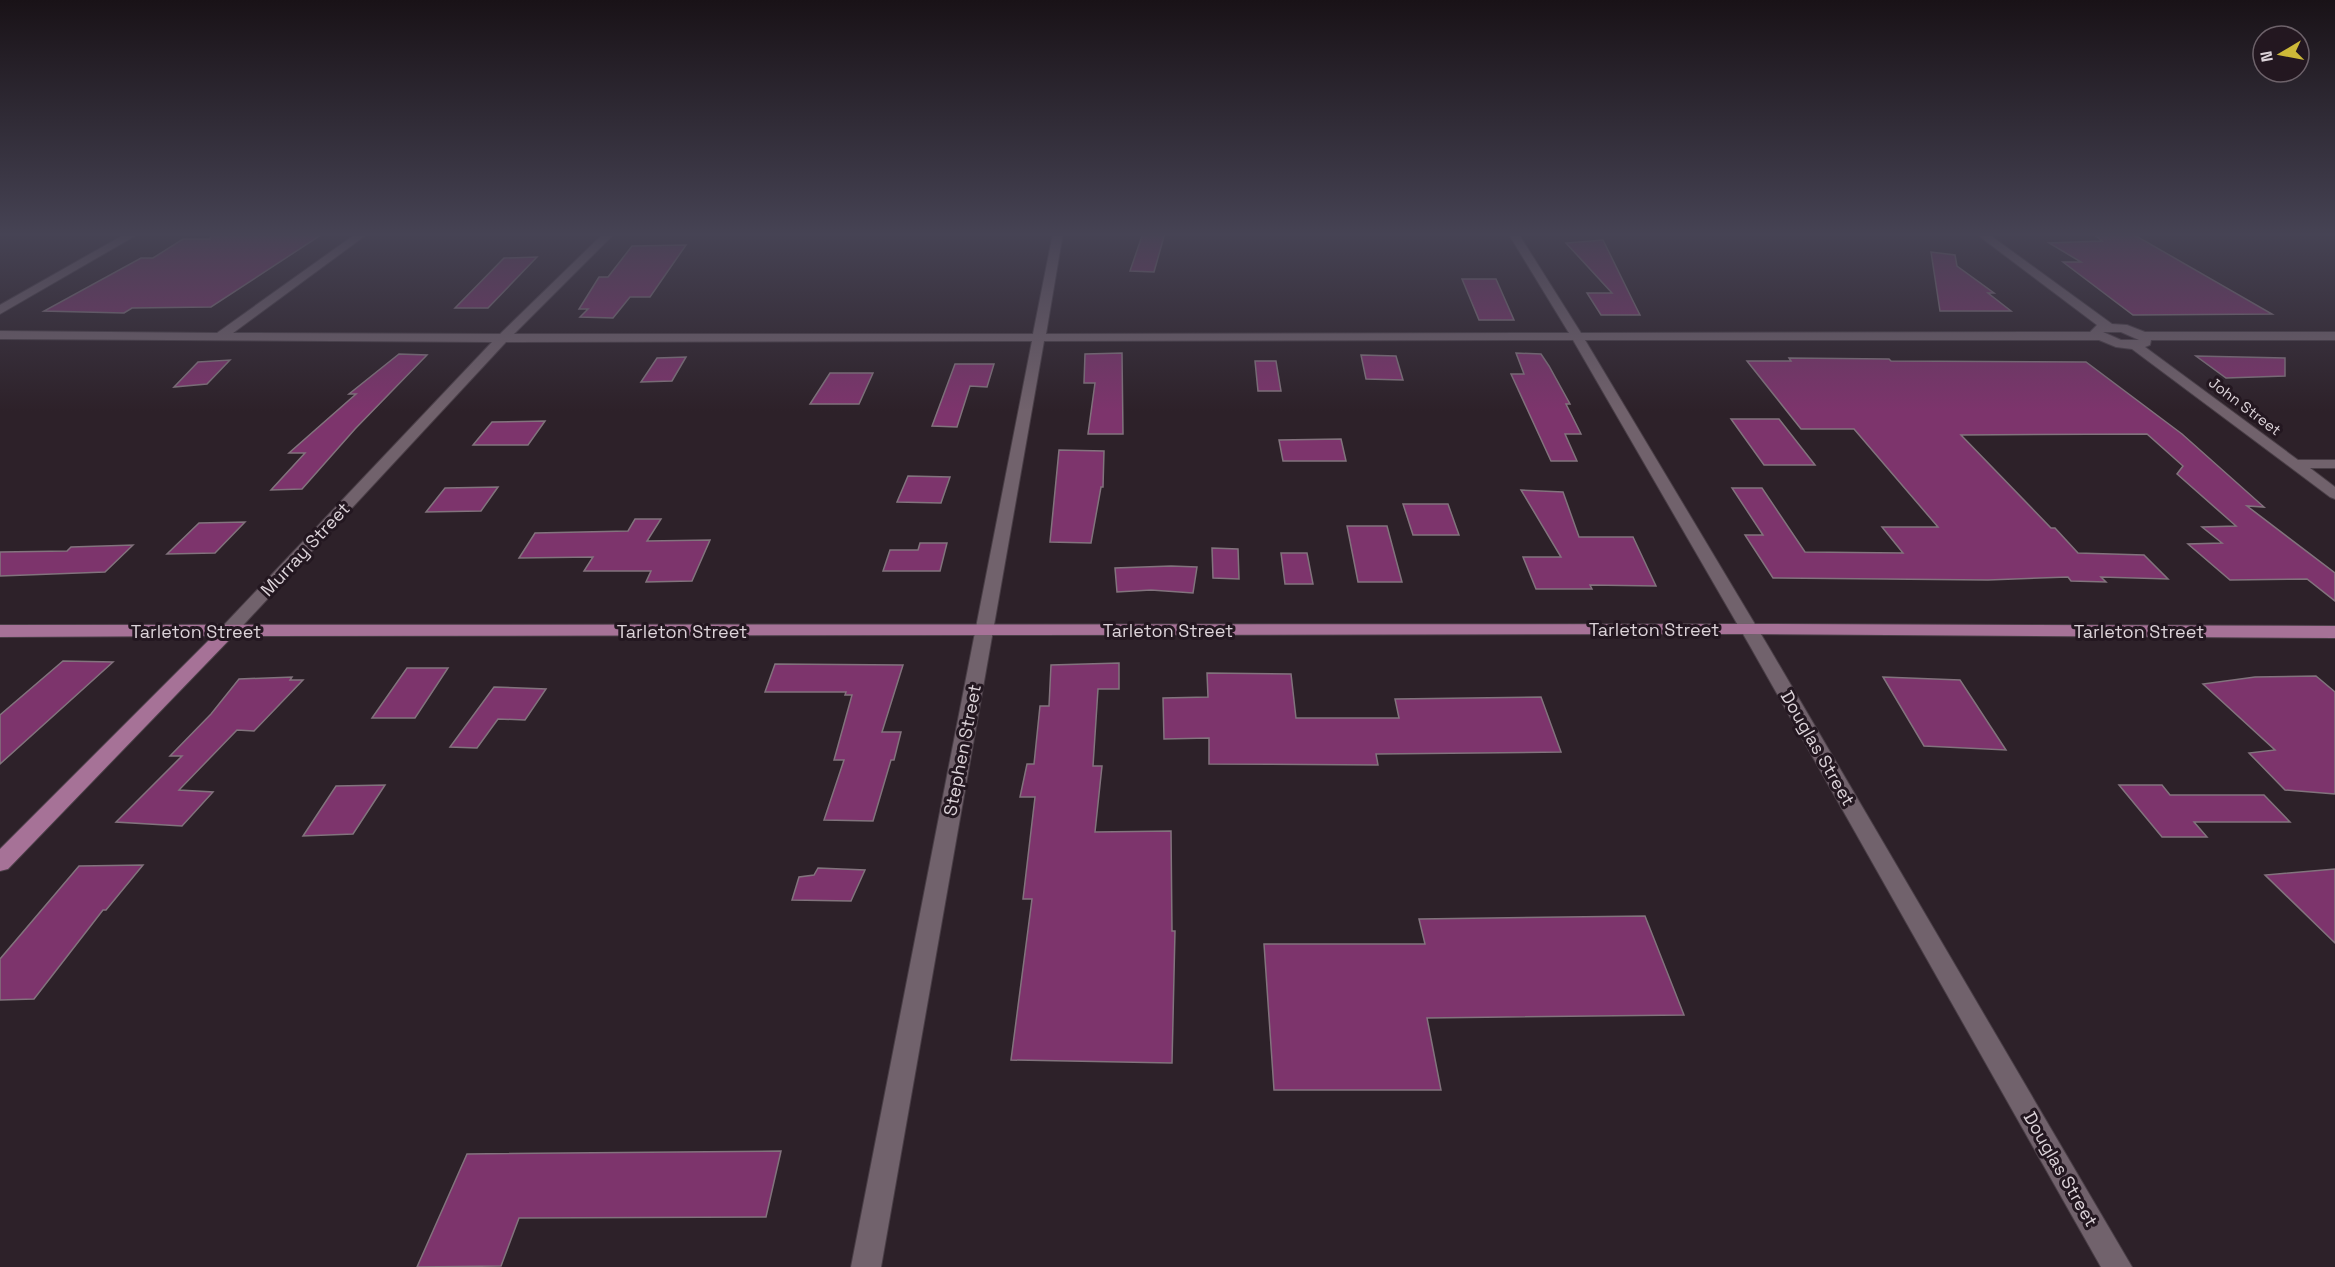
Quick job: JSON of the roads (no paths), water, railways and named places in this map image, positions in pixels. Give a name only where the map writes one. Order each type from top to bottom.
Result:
[{"type":"main road","name":"Tarleton Street","points":[[0,632],[1749,629],[2335,632]]},
{"type":"main road","name":"Murray Street","points":[[0,863],[228,631]]},
{"type":"street","points":[[0,310],[31,292]]},
{"type":"street","points":[[220,336],[281,292]]},
{"type":"street","name":"Murray Street","points":[[228,631],[503,338],[550,292]]},
{"type":"street","name":"Stephen Street","points":[[866,1267],[1047,292]]},
{"type":"street","name":"Douglas Street","points":[[1549,292],[1749,629],[2117,1267]]},
{"type":"street","points":[[2055,292],[2104,331],[2112,342],[2335,336]]},
{"type":"street","points":[[0,334],[503,338],[1577,337],[2104,331]]},
{"type":"street","name":"John Street","points":[[2139,340],[2335,494]]},
{"type":"street","points":[[2296,464],[2335,464]]}]
